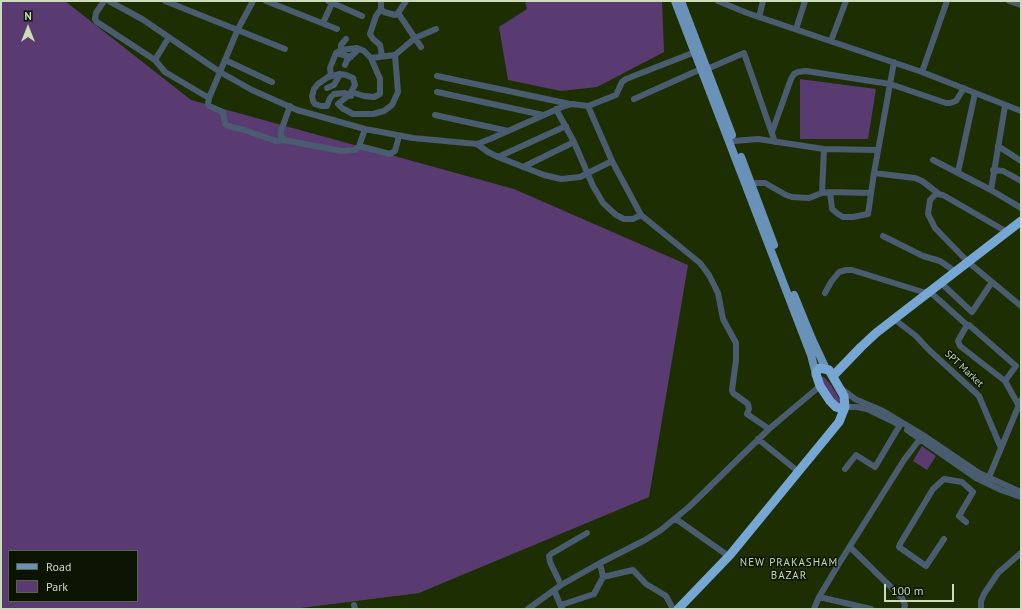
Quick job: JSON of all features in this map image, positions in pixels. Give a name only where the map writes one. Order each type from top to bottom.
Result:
[{"type":"highway","points":[[829,372],[928,292],[1021,221]]},
{"type":"highway","points":[[673,609],[727,555],[831,426],[836,415],[833,405],[820,386],[816,374],[820,368],[829,372],[844,396],[845,407],[841,418],[834,429],[764,515],[683,607]]},
{"type":"highway","points":[[833,405],[839,408],[845,407]]},
{"type":"main road","points":[[675,1],[751,183],[808,330],[829,372]]},
{"type":"main road","points":[[681,1],[704,69],[811,355],[816,374]]},
{"type":"street","points":[[110,1],[142,18],[220,72],[252,90],[290,106],[365,129],[399,136],[478,144],[556,109],[572,104]]},
{"type":"street","points":[[165,1],[285,49]]},
{"type":"street","points":[[253,1],[238,29],[209,98],[208,106],[223,112],[226,124],[228,126],[242,129],[276,141],[284,140],[341,151],[355,150],[359,146],[365,129]]},
{"type":"street","points":[[266,1],[337,29]]},
{"type":"street","points":[[381,1],[381,9],[376,16],[370,34],[380,45],[382,56]]},
{"type":"street","points":[[381,9],[384,12],[395,15],[406,1]]},
{"type":"street","points":[[718,1],[759,17],[922,72],[1005,106],[1021,111]]},
{"type":"street","points":[[759,17],[763,1]]},
{"type":"street","points":[[796,29],[804,1]]},
{"type":"street","points":[[831,41],[846,1]]},
{"type":"street","points":[[922,72],[947,1]]},
{"type":"street","points":[[1010,1],[1021,5]]},
{"type":"street","points":[[101,2],[95,16],[97,22],[156,60],[165,72],[209,98]]},
{"type":"street","points":[[323,23],[331,2],[362,16]]},
{"type":"street","points":[[398,13],[421,47]]},
{"type":"street","points":[[371,58],[395,55],[415,38],[436,29]]},
{"type":"street","points":[[156,60],[169,37]]},
{"type":"street","points":[[332,76],[330,68],[339,52],[341,45],[346,40]]},
{"type":"street","points":[[339,52],[350,49],[359,49],[371,58],[380,79],[380,94],[374,97],[349,93],[338,93],[334,94],[325,102],[327,106],[321,106],[313,101],[312,96],[314,89],[318,84],[332,76],[340,74],[346,75],[353,78],[355,85],[349,93],[338,104],[353,114],[373,114],[384,111],[392,105],[398,92],[395,55]]},
{"type":"street","points":[[345,65],[359,49]]},
{"type":"street","points":[[339,52],[351,57]]},
{"type":"street","points":[[437,76],[588,106],[616,95],[622,82],[626,79],[695,52]]},
{"type":"street","points":[[634,99],[744,53],[775,142]]},
{"type":"street","points":[[225,60],[272,82]]},
{"type":"street","points":[[830,192],[832,209],[843,217],[868,214],[894,62]]},
{"type":"street","points":[[772,132],[791,79],[794,74],[798,72],[806,71],[890,84],[950,103],[958,98],[964,88]]},
{"type":"street","points":[[327,88],[334,85],[340,74]]},
{"type":"street","points":[[437,92],[543,115]]},
{"type":"street","points":[[958,172],[975,93]]},
{"type":"street","points":[[284,140],[281,136],[281,131],[290,106]]},
{"type":"street","points":[[588,106],[612,161],[640,215],[700,263],[709,275],[718,293],[723,319],[736,343],[733,393],[748,404],[749,409],[747,414],[769,429]]},
{"type":"street","points":[[991,190],[993,170],[1005,106]]},
{"type":"street","points":[[556,109],[566,126],[603,203],[616,215],[624,219],[629,220],[640,215]]},
{"type":"street","points":[[434,115],[508,131]]},
{"type":"street","points":[[498,157],[566,126]]},
{"type":"street","points":[[359,146],[393,154],[399,136]]},
{"type":"street","points":[[734,141],[758,138],[824,149],[878,150]]},
{"type":"street","points":[[523,167],[574,142]]},
{"type":"street","points":[[478,144],[488,152],[498,157],[544,175],[561,179],[574,178],[612,161]]},
{"type":"street","points":[[998,146],[1021,161]]},
{"type":"street","points":[[822,193],[824,149]]},
{"type":"street","points":[[934,160],[991,190],[1021,208]]},
{"type":"street","points":[[993,170],[1003,171],[1021,181]]},
{"type":"street","points":[[874,173],[915,178],[922,181],[939,194],[1007,232]]},
{"type":"street","points":[[751,183],[765,183],[792,197],[808,198],[830,192],[871,193]]},
{"type":"street","points":[[939,194],[933,196],[930,200],[928,214],[930,221],[939,233],[968,262],[1021,306]]},
{"type":"street","points":[[883,236],[923,256],[940,261],[956,272]]},
{"type":"street","points":[[825,293],[839,272],[846,270],[852,270],[928,292],[1016,366],[1005,381]]},
{"type":"street","points":[[941,283],[972,312],[992,282]]},
{"type":"street","name":"SPT Market","points":[[894,319],[916,336],[979,396],[1002,448]]},
{"type":"street","points":[[967,325],[958,341],[960,346],[1005,381],[1020,403],[988,481]]},
{"type":"street","points":[[838,385],[847,394],[883,411],[979,473],[988,481],[1021,497]]},
{"type":"street","points":[[528,609],[534,607],[561,585],[600,562],[645,540],[661,530],[690,506],[769,429],[820,386]]},
{"type":"street","points":[[845,407],[867,409],[921,436]]},
{"type":"street","points":[[1014,419],[1021,421]]},
{"type":"street","points":[[845,469],[856,455],[875,467],[900,425]]},
{"type":"street","points":[[814,609],[819,597],[904,460],[921,436]]},
{"type":"street","points":[[758,439],[795,469]]},
{"type":"street","points":[[944,539],[926,566],[899,547],[933,489],[944,479],[962,482],[973,492],[959,516],[966,522]]},
{"type":"street","points":[[988,481],[1021,492]]},
{"type":"street","points":[[676,518],[727,555]]},
{"type":"street","points":[[561,585],[550,562],[550,554],[587,533]]},
{"type":"street","points":[[850,547],[902,598],[905,605],[904,609]]},
{"type":"street","points":[[981,609],[981,601],[984,594],[998,573],[1021,553]]},
{"type":"street","points":[[554,590],[561,607],[594,594],[603,577],[600,562]]},
{"type":"street","points":[[603,577],[632,570],[646,584],[666,596],[673,609]]},
{"type":"street","points":[[819,597],[867,609]]},
{"type":"green space","points":[[1,1],[65,1],[191,100],[514,189],[688,265],[649,497],[419,593],[293,609],[1,609]]},
{"type":"green space","points":[[525,1],[662,1],[664,52],[597,87],[561,91],[508,80],[499,27],[527,9]]},
{"type":"green space","points":[[800,79],[876,89],[868,139],[800,139]]},
{"type":"green space","points":[[820,376],[824,377],[831,385],[841,401],[840,406],[822,384]]},
{"type":"green space","points":[[922,446],[936,456],[927,470],[913,461]]},
{"type":"district","name":"NEW PRAKASHAM BAZAR","points":[[789,569]]}]
